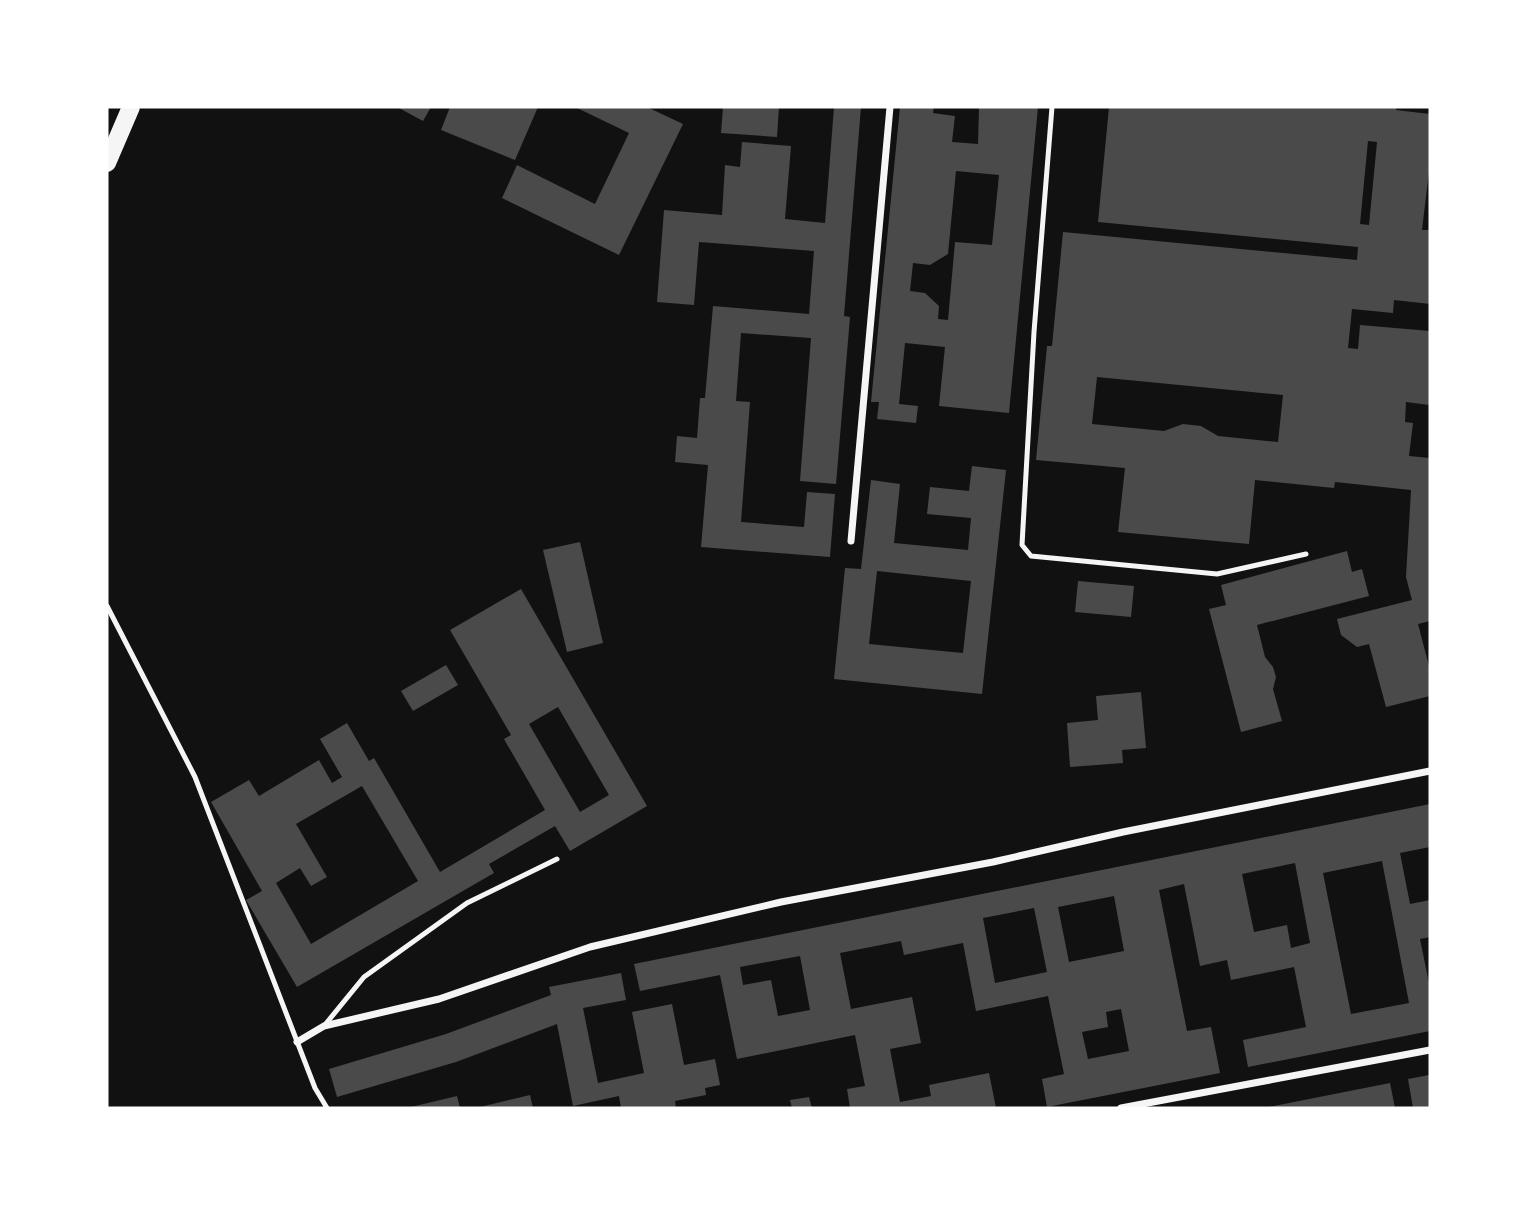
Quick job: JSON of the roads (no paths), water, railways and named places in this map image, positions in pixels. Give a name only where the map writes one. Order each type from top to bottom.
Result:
[{"type":"main road","points":[[107,163],[131,107]]},
{"type":"street","points":[[851,541],[890,107]]},
{"type":"street","points":[[297,1042],[324,1026],[439,999],[590,947],[781,902],[993,862],[1123,832],[1430,771]]},
{"type":"street","points":[[1121,1108],[1430,1049]]},
{"type":"lane","points":[[1052,107],[1034,332],[1023,545],[1031,556],[1217,574],[1306,554]]},
{"type":"lane","points":[[107,606],[195,777],[315,1088],[327,1108]]},
{"type":"lane","points":[[324,1026],[364,977],[467,902],[557,859]]}]
